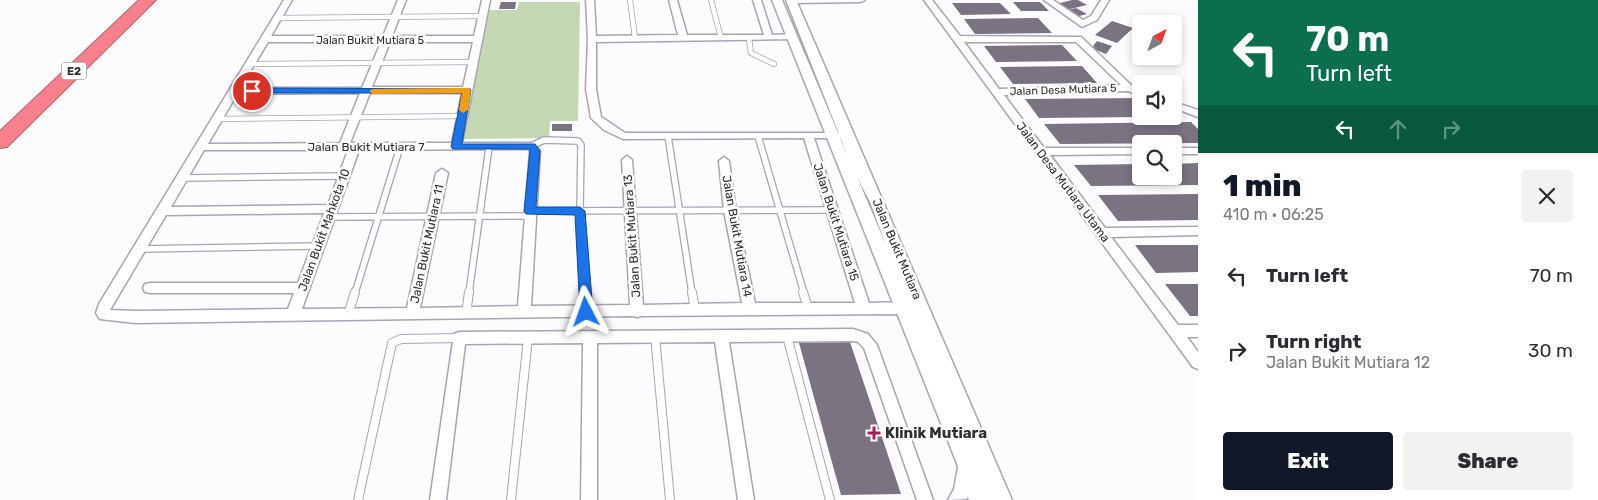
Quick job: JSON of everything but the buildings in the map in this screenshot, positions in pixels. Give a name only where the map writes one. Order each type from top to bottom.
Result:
[{"type":"highway","name":"E2","points":[[0,128],[136,0]]},
{"type":"highway","name":"E2","points":[[0,142],[148,0]]},
{"type":"street","points":[[288,0],[104,308],[103,313],[105,315],[135,317],[902,308],[924,324],[936,341]]},
{"type":"street","name":"Jalan Bukit Mahkota 10","points":[[293,315],[344,176],[354,119],[402,0]]},
{"type":"street","points":[[456,147],[486,0]]},
{"type":"street","points":[[590,0],[592,39],[591,89],[596,118],[608,128],[623,136],[839,135]]},
{"type":"street","points":[[673,0],[683,38]]},
{"type":"street","points":[[757,0],[769,38]]},
{"type":"street","points":[[785,2],[861,0]]},
{"type":"street","name":"Jalan Desa Mutiara Utama","points":[[928,0],[1198,363]]},
{"type":"street","points":[[1048,0],[1082,24]]},
{"type":"street","points":[[1078,38],[1078,30],[1082,24],[1094,18],[1105,0]]},
{"type":"street","name":"Jalan Bukit Mutiara","points":[[785,2],[793,37],[839,135],[870,185],[883,213],[886,229],[936,341],[1001,500]]},
{"type":"street","name":"Jalan Bukit Mutiara","points":[[785,2],[839,135],[902,308],[966,461],[980,500]]},
{"type":"street","points":[[592,39],[793,37]]},
{"type":"street","points":[[957,39],[1078,38],[1132,89]]},
{"type":"street","name":"Jalan Bukit Mutiara 5","points":[[264,39],[477,39]]},
{"type":"street","name":"Jalan Desa Mutiara 5","points":[[996,92],[1129,88]]},
{"type":"street","points":[[234,90],[365,92],[467,90]]},
{"type":"street","points":[[1182,108],[1198,114]]},
{"type":"street","name":"Jalan Bukit Mutiara 15","points":[[808,136],[864,309]]},
{"type":"street","points":[[524,312],[535,151],[531,146]]},
{"type":"street","name":"Jalan Bukit Mutiara 7","points":[[201,147],[531,146]]},
{"type":"street","points":[[1041,152],[1132,151]]},
{"type":"street","points":[[1182,151],[1198,151]]},
{"type":"street","name":"Jalan Bukit Mutiara 13","points":[[626,160],[637,312]]},
{"type":"street","name":"Jalan Bukit Mutiara 14","points":[[724,161],[730,211],[750,310]]},
{"type":"street","name":"Jalan Bukit Mutiara 11","points":[[412,314],[442,173]]},
{"type":"street","points":[[163,211],[331,213]]},
{"type":"street","points":[[1101,233],[1198,230]]},
{"type":"street","points":[[902,308],[911,297],[909,278]]},
{"type":"street","points":[[150,288],[302,288]]},
{"type":"street","points":[[1174,331],[1198,331]]},
{"type":"street","points":[[438,500],[459,338],[853,335],[863,338],[870,345],[925,500]]},
{"type":"street","points":[[721,336],[746,500]]},
{"type":"street","points":[[589,500],[590,337]]},
{"type":"street","points":[[956,500],[959,498],[964,485],[966,461]]},
{"type":"lane","points":[[630,0],[635,38]]},
{"type":"lane","points":[[712,0],[721,38]]},
{"type":"lane","points":[[277,18],[482,16]]},
{"type":"lane","points":[[749,38],[751,53],[774,64]]},
{"type":"lane","points":[[250,64],[472,62]]},
{"type":"lane","points":[[217,119],[354,119],[462,116]]},
{"type":"lane","points":[[668,136],[695,310]]},
{"type":"lane","points":[[758,136],[808,308]]},
{"type":"lane","points":[[531,146],[544,140],[580,142],[580,211],[586,312]]},
{"type":"lane","points":[[348,315],[400,146]]},
{"type":"lane","points":[[466,314],[490,147]]},
{"type":"lane","points":[[183,178],[344,176]]},
{"type":"lane","points":[[331,213],[378,217],[432,217],[580,211],[833,210]]},
{"type":"lane","points":[[140,248],[318,246]]},
{"type":"lane","points":[[655,336],[670,500]]},
{"type":"lane","points":[[787,336],[830,500]]},
{"type":"lane","points":[[358,500],[392,343],[400,339],[459,338]]},
{"type":"lane","points":[[511,500],[528,338]]},
{"type":"green space","points":[[519,2],[580,2],[578,121],[550,121],[549,138],[462,139],[488,10],[517,10]]},
{"type":"slow traffic","points":[[373,91],[467,90],[463,110]]},
{"type":"place","name":"Klinik Mutiara","points":[[874,433]]},
{"type":"route","points":[[252,91],[365,92],[467,90],[456,147],[531,146],[535,151],[530,211],[580,211],[586,312]]}]
